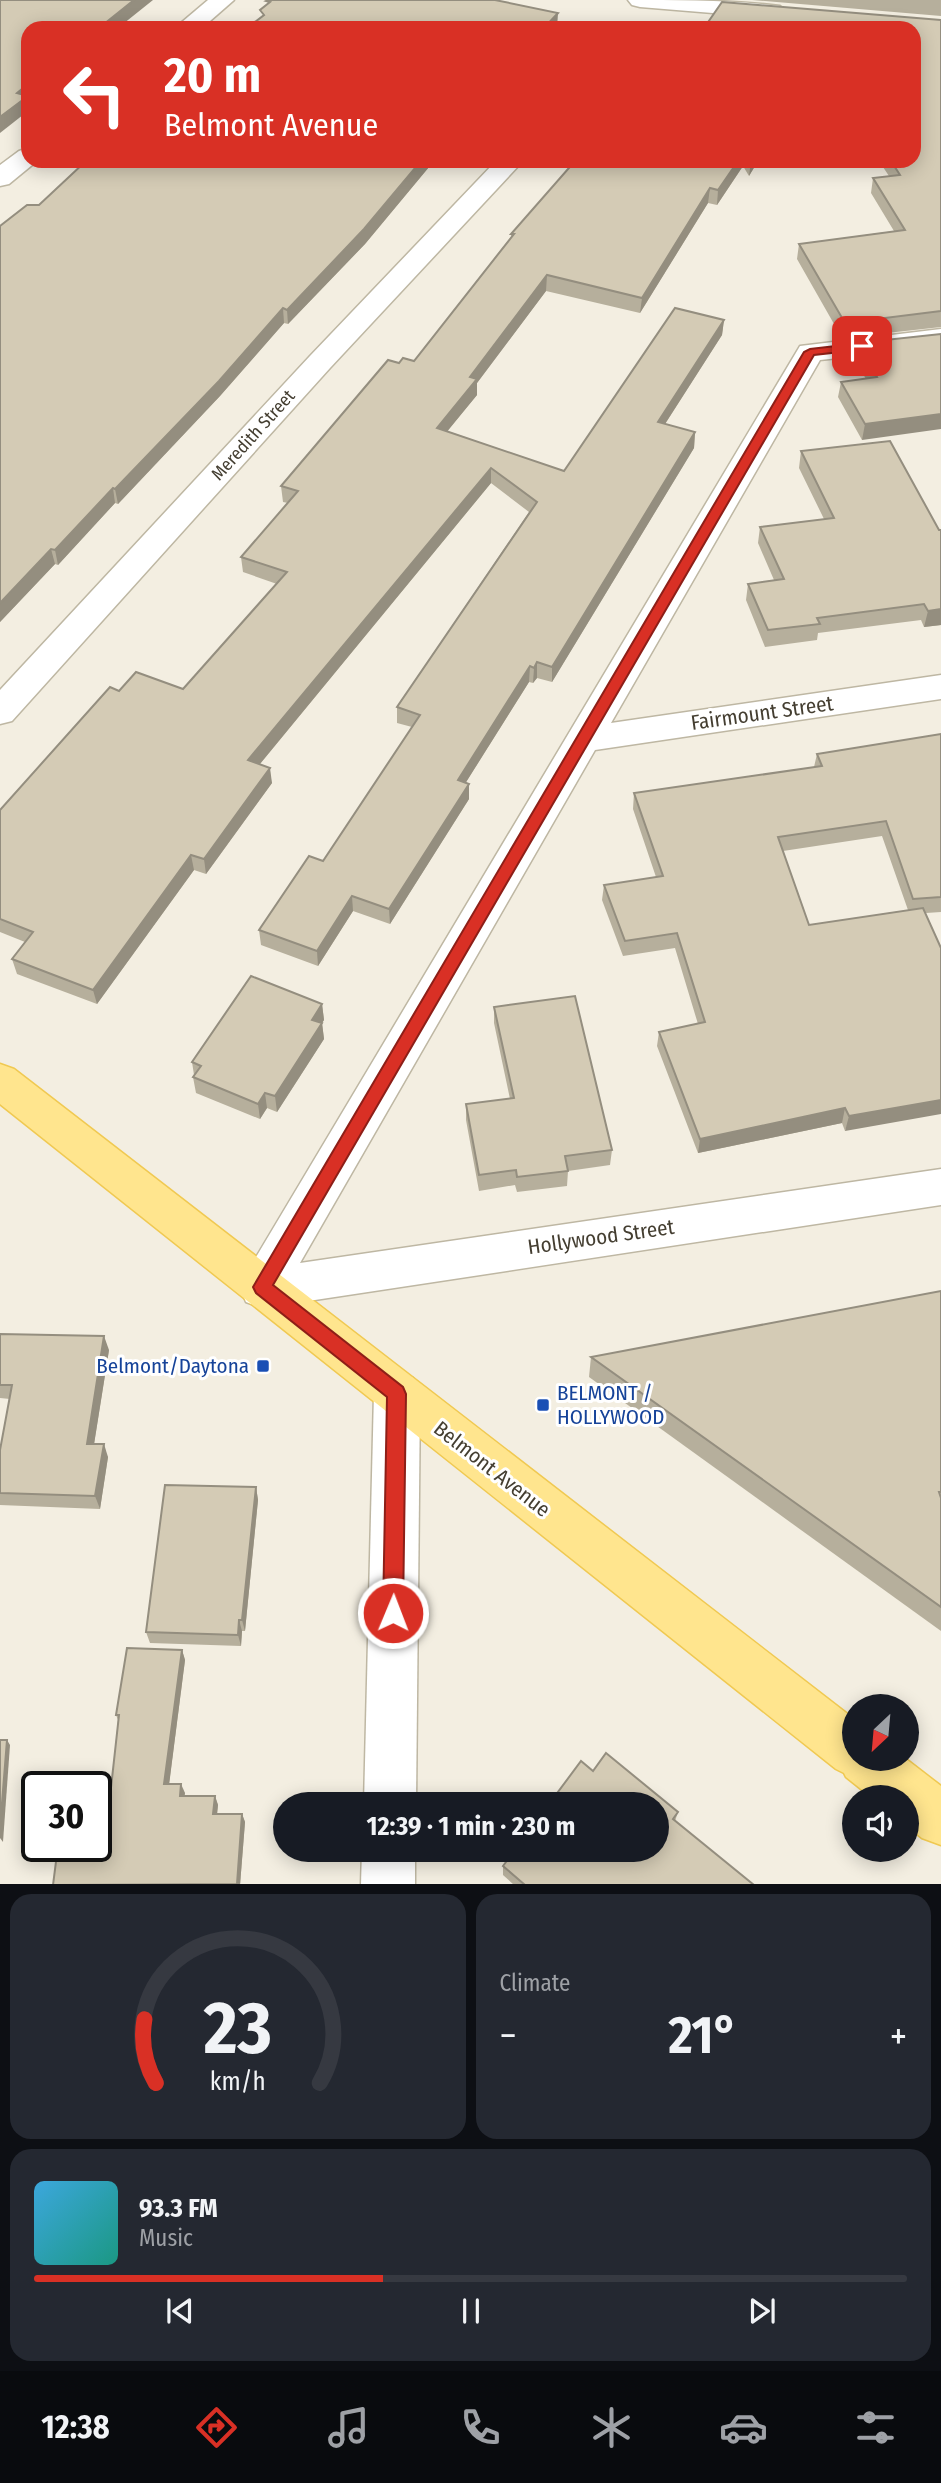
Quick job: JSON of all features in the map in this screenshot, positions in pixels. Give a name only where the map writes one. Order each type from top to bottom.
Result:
[{"type":"main road","name":"Belmont Avenue","points":[[0,1081],[842,1742]]},
{"type":"main road","points":[[879,1771],[941,1819]]},
{"type":"street","points":[[196,21],[222,0]]},
{"type":"street","points":[[648,7],[794,13]]},
{"type":"street","points":[[0,178],[21,162]]},
{"type":"street","name":"Meredith Street","points":[[0,712],[320,362],[503,168]]},
{"type":"street","points":[[262,1287],[810,352],[941,338]]},
{"type":"street","name":"Fairmount Street","points":[[583,738],[941,687]]},
{"type":"street","name":"Hollywood Street","points":[[262,1287],[941,1187]]},
{"type":"street","points":[[390,1792],[397,1394]]},
{"type":"street","points":[[388,1884],[389,1862]]},
{"type":"building","points":[[0,0],[134,0],[108,21],[21,21],[21,90],[17,93],[21,94],[21,101],[0,117]]},
{"type":"building","points":[[495,0],[558,13],[551,21],[256,21],[264,15],[260,10],[270,2],[266,1]]},
{"type":"building","points":[[722,2],[941,20],[941,311],[845,323],[799,244],[905,230],[873,178],[900,175],[896,168],[921,168],[921,21],[709,21]]},
{"type":"building","points":[[79,168],[415,168],[364,229],[287,310],[283,308],[219,381],[0,603],[0,226],[27,205],[39,205]]},
{"type":"building","points":[[569,168],[733,168],[718,190],[710,188],[642,298],[547,275],[470,377],[477,379],[437,428],[564,471],[675,308],[724,320],[658,422],[695,432],[552,667],[537,662],[534,668],[530,666],[458,780],[469,784],[389,909],[352,896],[317,951],[259,930],[309,856],[323,861],[420,715],[397,707],[537,502],[491,468],[248,760],[270,768],[204,859],[191,855],[93,990],[12,959],[33,932],[0,919],[0,810],[110,687],[119,691],[136,672],[183,689],[287,572],[241,557],[298,491],[281,486],[388,360],[399,363],[403,358],[414,361],[514,234],[511,234]]},
{"type":"building","points":[[941,334],[941,414],[865,424],[841,382],[877,377],[857,343]]},
{"type":"building","points":[[890,441],[941,530],[941,609],[928,611],[924,604],[817,618],[820,624],[768,630],[748,584],[784,579],[760,527],[834,518],[801,451]]},
{"type":"building","points":[[941,734],[941,897],[913,899],[886,821],[778,837],[809,925],[923,908],[941,948],[941,1100],[849,1116],[845,1108],[700,1139],[659,1032],[705,1022],[677,933],[625,941],[604,885],[663,876],[634,793],[822,766],[817,754]]},
{"type":"building","points":[[251,976],[322,1004],[312,1020],[322,1023],[275,1096],[265,1093],[258,1104],[193,1077],[201,1066],[192,1062]]},
{"type":"building","points":[[575,996],[612,1150],[565,1156],[568,1171],[517,1177],[516,1170],[479,1175],[466,1104],[514,1098],[494,1007]]},
{"type":"building","points":[[941,1291],[941,1607],[591,1357]]},
{"type":"building","points":[[0,1334],[104,1336],[87,1444],[104,1444],[95,1496],[0,1493],[0,1450],[12,1385],[0,1385]]},
{"type":"building","points":[[165,1485],[256,1487],[242,1620],[239,1620],[238,1635],[146,1632]]},
{"type":"building","points":[[127,1648],[182,1650],[164,1784],[181,1784],[180,1796],[215,1796],[213,1814],[242,1814],[237,1884],[53,1884],[56,1862],[112,1862],[112,1779],[119,1715],[116,1715]]},
{"type":"building","points":[[0,1740],[7,1740],[0,1828]]},
{"type":"building","points":[[606,1753],[654,1792],[558,1792],[581,1761],[593,1771]]},
{"type":"building","points":[[669,1805],[678,1812],[673,1819],[753,1884],[524,1884],[503,1866],[506,1862],[669,1862]]},
{"type":"place","name":"Belmont/Daytona","points":[[263,1366]]},
{"type":"place","name":"BELMONT / HOLLYWOOD","points":[[543,1405]]},
{"type":"route","points":[[393,1613],[397,1394],[262,1287],[810,352],[862,346]]}]
